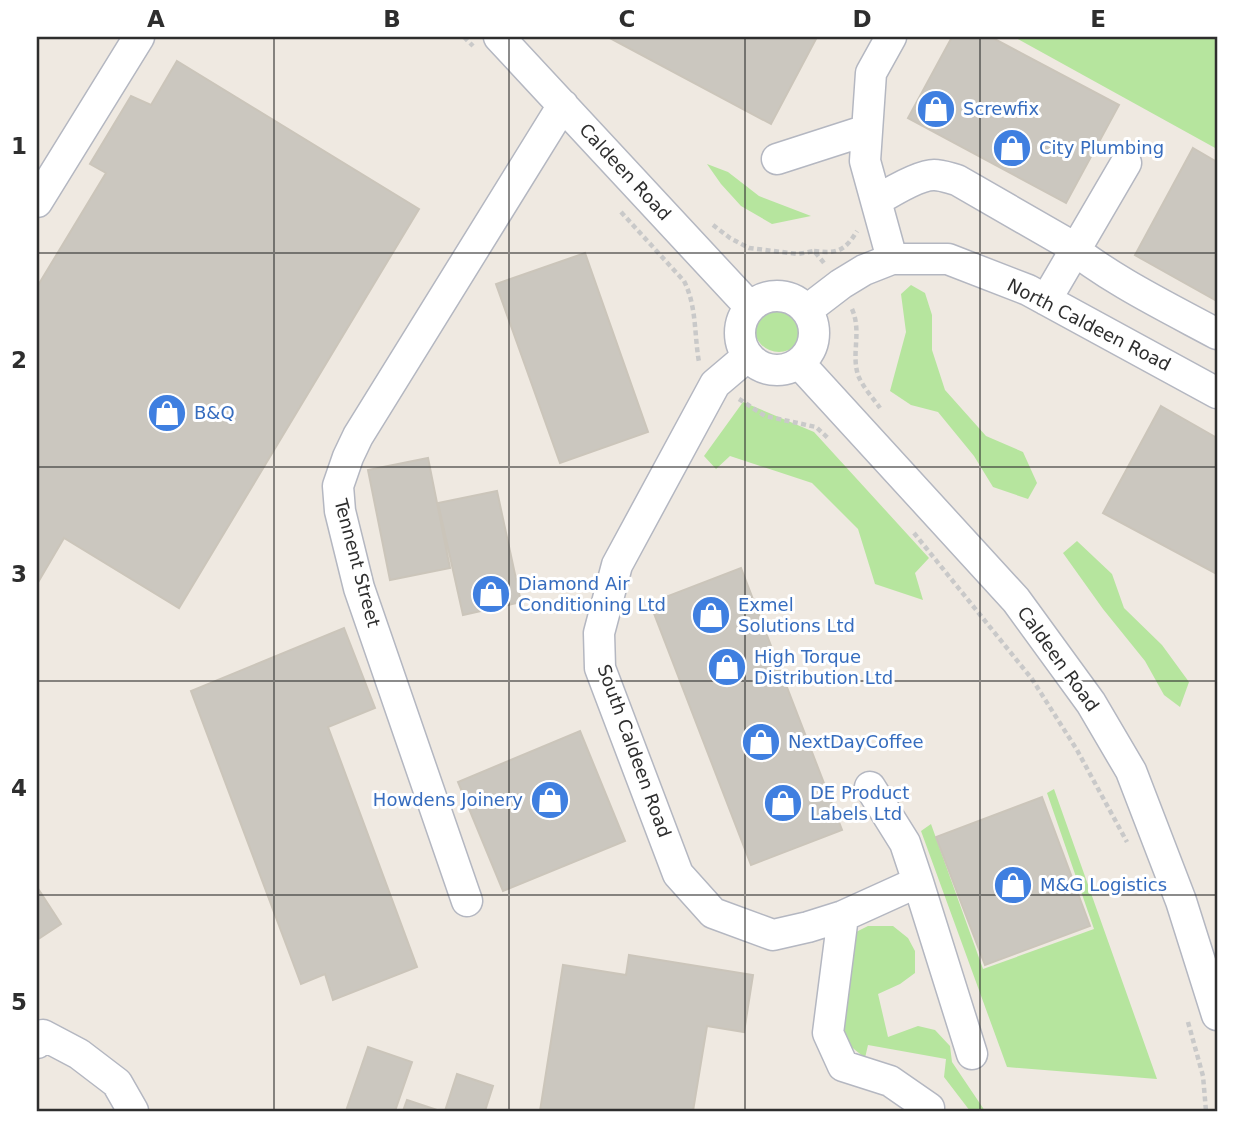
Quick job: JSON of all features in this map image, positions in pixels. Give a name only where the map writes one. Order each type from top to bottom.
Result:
[{"type":"street","points":[[37,202],[139,37]]},
{"type":"street","points":[[891,37],[871,73],[865,161],[868,212],[892,259]]},
{"type":"street","name":"Caldeen Road","points":[[490,46],[563,105],[750,307]]},
{"type":"street","name":"Tennent Street","points":[[467,901],[359,588],[340,511],[338,486],[358,436],[563,105]]},
{"type":"street","points":[[778,159],[867,130]]},
{"type":"street","points":[[1046,300],[1126,163]]},
{"type":"street","points":[[868,212],[894,190],[928,175],[957,180],[1063,241],[1121,281],[1217,334]]},
{"type":"street","name":"North Caldeen Road","points":[[807,310],[864,270],[892,259],[948,259],[1028,290],[1217,393]]},
{"type":"street","points":[[783,296],[807,310],[815,332],[809,352],[799,363],[779,370],[767,368],[748,356],[742,345],[740,332],[741,323],[750,307],[761,299],[783,296]]},
{"type":"street","name":"South Caldeen Road","points":[[748,356],[715,384],[617,565],[599,633],[600,668],[678,874],[713,913],[777,945],[808,927],[843,916],[918,882]]},
{"type":"street","name":"Caldeen Road","points":[[799,363],[1016,600],[1091,703],[1131,771],[1181,901],[1217,1015]]},
{"type":"street","points":[[870,787],[905,843],[972,1054]]},
{"type":"street","points":[[843,916],[828,1033],[843,1066],[890,1080],[929,1108]]},
{"type":"street","points":[[37,1043],[43,1035],[79,1054],[117,1083],[133,1111]]},
{"type":"path","points":[[464,37],[490,46]]},
{"type":"path","points":[[620,211],[684,281],[691,294],[701,373],[765,415],[816,427],[835,445]]},
{"type":"path","points":[[814,251],[830,253],[844,248],[868,212]]},
{"type":"path","points":[[914,533],[1032,679],[1077,750],[1128,844]]},
{"type":"path","points":[[1185,1013],[1203,1076],[1206,1111]]},
{"type":"green space","points":[[1014,37],[1217,37],[1217,149]]},
{"type":"green space","points":[[707,164],[728,172],[759,196],[811,216],[772,224],[741,206]]},
{"type":"green space","points":[[911,285],[925,293],[932,315],[932,350],[945,390],[986,436],[1023,452],[1037,483],[1028,499],[993,487],[974,456],[938,412],[911,405],[890,391],[906,332],[901,294]]},
{"type":"green space","points":[[779,302],[797,309],[804,327],[797,345],[779,352],[761,345],[754,327],[761,309]]},
{"type":"green space","points":[[743,402],[814,432],[929,558],[915,573],[923,600],[875,584],[858,529],[812,483],[730,456],[716,469],[704,456]]},
{"type":"green space","points":[[1077,541],[1112,574],[1124,608],[1162,645],[1189,682],[1180,707],[1164,695],[1145,661],[1063,553]]},
{"type":"green space","points":[[1054,789],[1157,1079],[1007,1067],[921,831],[931,824],[983,969],[1094,929],[1047,793]]},
{"type":"green space","points":[[868,926],[893,926],[908,938],[915,951],[915,973],[900,984],[878,994],[888,1037],[918,1026],[935,1030],[950,1046],[952,1062],[985,1111],[970,1111],[944,1077],[946,1059],[868,1045],[865,1058],[849,1045],[843,1028],[856,932]]},
{"type":"building","points":[[608,37],[817,37],[771,124]]},
{"type":"building","points":[[952,37],[991,37],[1119,105],[1066,203],[908,118]]},
{"type":"building","name":"B&Q","points":[[177,61],[419,209],[179,608],[64,538],[37,584],[37,287],[106,173],[90,164],[131,96],[151,105]]},
{"type":"building","points":[[1193,148],[1217,162],[1217,301],[1135,255]]},
{"type":"building","points":[[585,253],[648,432],[560,463],[496,284]]},
{"type":"building","points":[[1161,406],[1217,438],[1217,574],[1103,513]]},
{"type":"building","points":[[428,458],[450,568],[390,580],[368,470]]},
{"type":"building","points":[[497,491],[521,602],[463,615],[438,503]]},
{"type":"building","points":[[741,568],[842,830],[751,865],[650,603]]},
{"type":"building","points":[[344,628],[375,708],[328,727],[417,967],[333,1000],[325,974],[301,984],[191,691]]},
{"type":"building","points":[[580,731],[625,841],[503,891],[458,782]]},
{"type":"building","points":[[1042,797],[1090,926],[985,965],[936,837]]},
{"type":"building","points":[[37,887],[61,924],[37,940]]},
{"type":"building","points":[[629,955],[753,975],[744,1032],[707,1026],[693,1111],[540,1111],[563,965],[626,975]]},
{"type":"building","points":[[368,1047],[412,1062],[395,1111],[346,1111]]},
{"type":"building","points":[[457,1074],[493,1086],[485,1111],[445,1111]]},
{"type":"building","points":[[407,1100],[440,1111],[403,1111]]},
{"type":"place","name":"Screwfix","points":[[936,109]]},
{"type":"place","name":"City Plumbing","points":[[1012,148]]},
{"type":"place","name":"B&Q","points":[[167,413]]},
{"type":"place","name":"Diamond Air Conditioning Ltd","points":[[491,594]]},
{"type":"place","name":"Exmel Solutions Ltd","points":[[711,615]]},
{"type":"place","name":"High Torque Distribution Ltd","points":[[727,667]]},
{"type":"place","name":"NextDayCoffee","points":[[761,742]]},
{"type":"place","name":"Howdens Joinery","points":[[550,800]]},
{"type":"place","name":"DE Product Labels Ltd","points":[[783,803]]},
{"type":"place","name":"M&G Logistics","points":[[1013,885]]}]
